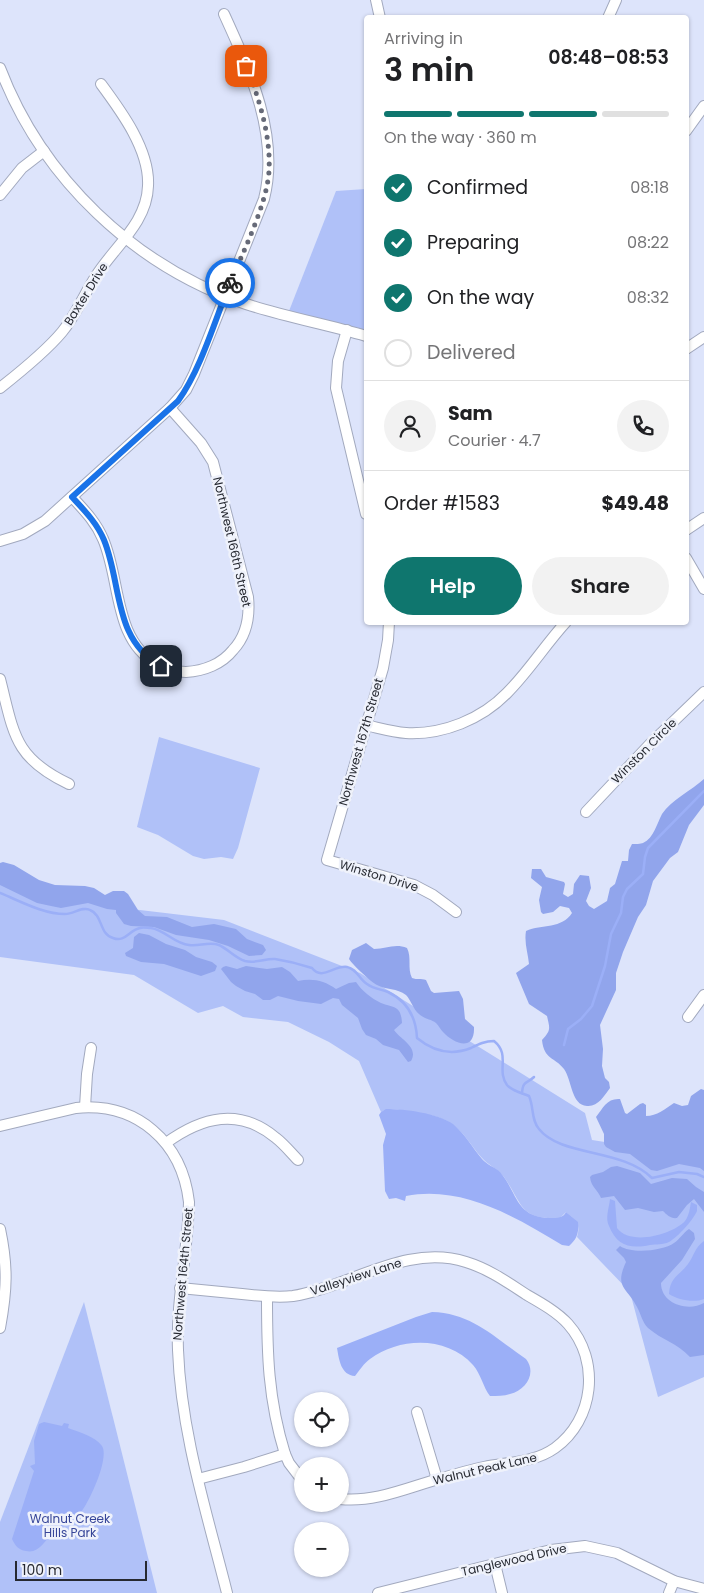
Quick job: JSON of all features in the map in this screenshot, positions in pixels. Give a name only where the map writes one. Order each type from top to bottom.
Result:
[{"type":"street","points":[[376,0],[379,15]]},
{"type":"street","points":[[609,15],[616,0]]},
{"type":"street","points":[[0,541],[24,534],[36,528],[170,408],[186,390],[264,199],[269,172],[267,137],[256,96],[243,57],[224,14]]},
{"type":"street","points":[[0,68],[3,82],[44,151],[82,198],[125,238],[142,251],[180,275],[224,296],[268,311],[364,335]]},
{"type":"street","name":"Baxter Drive","points":[[0,388],[63,331],[95,277],[141,216],[145,206],[148,195],[148,174],[142,154],[121,110],[101,84]]},
{"type":"street","points":[[689,127],[704,106]]},
{"type":"street","points":[[0,195],[22,168],[44,151]]},
{"type":"street","points":[[347,330],[338,361],[336,388],[364,506]]},
{"type":"street","points":[[689,347],[704,337]]},
{"type":"street","name":"Northwest 166th Street","points":[[72,497],[95,523],[104,541],[125,624],[134,644],[147,657],[161,666],[182,672],[203,670],[223,660],[243,637],[248,619],[248,597],[213,462],[201,443],[170,408]]},
{"type":"street","points":[[689,528],[704,518]]},
{"type":"street","points":[[689,563],[704,590]]},
{"type":"street","name":"Northwest 167th Street","points":[[326,860],[385,656],[389,625]]},
{"type":"street","points":[[365,724],[392,731],[418,733],[450,728],[474,718],[506,694],[564,625]]},
{"type":"street","points":[[0,679],[3,707],[18,743],[39,768],[69,784]]},
{"type":"street","name":"Winston Circle","points":[[586,812],[650,744],[704,692]]},
{"type":"street","name":"Winston Drive","points":[[326,860],[414,885],[433,895],[456,912]]},
{"type":"street","points":[[688,1017],[704,995]]},
{"type":"street","points":[[85,1107],[91,1048]]},
{"type":"street","name":"Northwest 164th Street","points":[[0,1126],[85,1107],[111,1109],[137,1119],[148,1126],[166,1143],[182,1169],[188,1185],[190,1202],[180,1288],[178,1349],[180,1385],[198,1479],[227,1593]]},
{"type":"street","points":[[166,1143],[185,1130],[202,1122],[223,1119],[234,1120],[256,1125],[268,1132],[298,1160]]},
{"type":"street","points":[[0,1229],[5,1254],[7,1280],[0,1328]]},
{"type":"street","name":"Valleyview Lane","points":[[180,1288],[267,1297],[290,1296],[328,1288],[413,1258],[446,1258],[463,1260],[495,1274],[553,1311],[572,1329]]},
{"type":"street","points":[[267,1297],[268,1370],[273,1407],[285,1454],[294,1469]]},
{"type":"street","name":"Walnut Peak Lane","points":[[349,1500],[375,1497],[485,1467],[526,1461],[541,1456],[564,1441],[585,1409],[589,1389],[586,1358],[572,1329]]},
{"type":"street","points":[[417,1412],[437,1479]]},
{"type":"street","points":[[198,1479],[285,1454]]},
{"type":"street","name":"Tanglewood Drive","points":[[378,1593],[551,1550],[585,1546],[617,1553],[674,1582],[704,1589]]},
{"type":"street","points":[[495,1564],[502,1593]]},
{"type":"street","points":[[669,1593],[674,1582]]},
{"type":"green space","points":[[364,189],[364,330],[289,311],[336,191]]},
{"type":"green space","points":[[159,737],[260,768],[238,848],[233,859],[221,857],[204,859],[193,856],[158,835],[137,827]]},
{"type":"green space","points":[[0,878],[123,908],[224,920],[360,973],[585,1113],[592,1140],[643,1148],[704,1148],[704,1377],[658,1397],[630,1292],[577,1237],[578,1225],[575,1220],[566,1212],[560,1218],[547,1218],[529,1213],[519,1202],[502,1174],[484,1160],[463,1134],[447,1121],[434,1116],[399,1110],[391,1109],[381,1112],[359,1061],[329,1042],[288,1022],[243,1017],[223,1006],[198,1013],[134,975],[0,957]]},
{"type":"green space","name":"Walnut Creek Hills Park","points":[[84,1302],[157,1593],[0,1593],[0,1522]]},
{"type":"shaded area","points":[[704,779],[704,805],[689,825],[678,852],[670,858],[653,881],[646,905],[638,917],[623,952],[616,973],[616,990],[600,1025],[603,1049],[602,1066],[610,1088],[594,1105],[582,1105],[575,1097],[564,1069],[547,1055],[545,1051],[542,1040],[549,1029],[547,1016],[529,1004],[516,973],[529,964],[526,931],[563,922],[572,913],[569,908],[560,906],[553,912],[543,914],[541,912],[539,900],[542,887],[531,878],[532,869],[541,869],[546,877],[564,882],[563,894],[568,897],[573,894],[574,884],[580,875],[589,876],[591,888],[586,901],[594,909],[607,901],[610,888],[615,884],[622,861],[628,861],[629,850],[632,844],[647,841],[653,834],[666,809]]},
{"type":"shaded area","points":[[0,863],[14,865],[39,880],[55,885],[85,886],[94,888],[105,895],[113,891],[124,891],[138,910],[145,916],[167,917],[192,927],[214,924],[236,929],[247,939],[263,945],[266,950],[262,955],[249,956],[209,940],[176,935],[154,927],[131,926],[124,924],[116,910],[88,903],[61,908],[37,903],[0,885]]},
{"type":"shaded area","points":[[139,933],[149,935],[166,944],[185,950],[196,957],[212,962],[217,966],[215,971],[201,976],[164,964],[141,962],[126,956],[125,953],[133,948],[134,937]]},
{"type":"shaded area","points":[[366,943],[374,949],[394,946],[407,948],[412,978],[426,980],[431,991],[434,993],[459,991],[463,999],[465,1019],[474,1027],[471,1040],[468,1043],[463,1043],[453,1040],[436,1023],[419,1014],[406,995],[377,985],[362,973],[349,959],[352,950]]},
{"type":"shaded area","points":[[226,966],[237,969],[246,966],[267,969],[282,967],[290,972],[298,981],[318,980],[336,989],[356,982],[374,999],[398,1010],[402,1023],[394,1030],[411,1048],[413,1056],[411,1061],[408,1062],[399,1050],[383,1045],[376,1039],[366,1035],[358,1018],[342,1005],[339,999],[333,998],[321,1004],[278,996],[270,1000],[263,1000],[231,982],[221,969]]},
{"type":"shaded area","points":[[701,1089],[704,1090],[704,1171],[700,1168],[679,1164],[657,1171],[651,1170],[630,1154],[615,1152],[604,1144],[604,1134],[596,1117],[603,1107],[612,1100],[620,1099],[627,1114],[643,1103],[646,1105],[646,1116],[650,1116],[661,1112],[674,1103],[682,1106],[688,1105],[691,1096]]},
{"type":"shaded area","points":[[386,1109],[430,1114],[453,1124],[484,1161],[500,1172],[524,1209],[539,1217],[550,1218],[560,1217],[566,1212],[578,1222],[578,1233],[574,1241],[569,1246],[562,1245],[507,1214],[468,1199],[448,1195],[427,1194],[406,1196],[405,1201],[396,1198],[389,1199],[385,1191],[383,1145],[386,1134],[379,1115]]},
{"type":"shaded area","points":[[617,1166],[640,1173],[651,1184],[672,1178],[687,1179],[704,1192],[704,1212],[694,1199],[675,1218],[663,1211],[654,1212],[638,1208],[625,1210],[614,1196],[601,1198],[590,1177]]},
{"type":"shaded area","points":[[610,1199],[615,1201],[617,1228],[631,1236],[651,1236],[671,1231],[685,1221],[691,1202],[697,1205],[697,1211],[685,1228],[669,1242],[636,1247],[620,1242],[612,1233],[607,1216]]},
{"type":"shaded area","points":[[689,1229],[694,1233],[695,1239],[682,1260],[661,1283],[665,1296],[676,1304],[691,1307],[704,1303],[704,1355],[690,1357],[680,1348],[646,1326],[633,1300],[623,1287],[621,1277],[626,1262],[616,1250],[620,1246],[639,1251],[655,1250],[669,1246]]},
{"type":"shaded area","points":[[704,1241],[704,1299],[696,1301],[686,1300],[669,1294],[673,1280],[688,1264]]},
{"type":"shaded area","points":[[432,1312],[446,1313],[471,1322],[526,1359],[529,1364],[530,1375],[525,1385],[510,1394],[490,1396],[476,1369],[462,1356],[450,1349],[423,1343],[395,1347],[382,1352],[368,1361],[355,1376],[350,1375],[344,1370],[337,1348]]},
{"type":"shaded area","points":[[44,1422],[62,1426],[64,1423],[69,1424],[68,1428],[95,1440],[102,1446],[104,1452],[103,1461],[92,1493],[78,1516],[53,1533],[38,1549],[26,1551],[17,1547],[12,1539],[34,1471],[30,1466],[35,1464],[34,1441],[39,1424]]},
{"type":"waterway","points":[[564,1045],[568,1029],[581,1019],[592,1006],[605,966],[611,934],[621,913],[623,897],[627,889],[643,874],[648,848],[704,791]]},
{"type":"waterway","points":[[0,893],[48,912],[68,914],[84,909],[90,910],[97,916],[105,933],[117,939],[124,938],[136,929],[151,928],[161,931],[184,944],[219,945],[245,961],[253,962],[275,959],[312,968],[320,973],[342,967],[350,968],[370,986],[388,992],[400,1000],[409,1010],[415,1023],[417,1038],[430,1047],[443,1051],[457,1052],[485,1042],[494,1041],[502,1052],[503,1074],[507,1085],[529,1096],[536,1125],[549,1138],[577,1149],[625,1162],[639,1168],[652,1178],[679,1172],[697,1174],[704,1177]]},
{"type":"waterway","points":[[522,1093],[524,1084],[534,1077]]},
{"type":"way so far","points":[[230,283],[264,199],[269,172],[267,137],[246,66]]},
{"type":"route","points":[[161,666],[151,661],[134,644],[125,624],[108,552],[100,531],[72,497],[178,401],[194,374],[230,283]]}]
